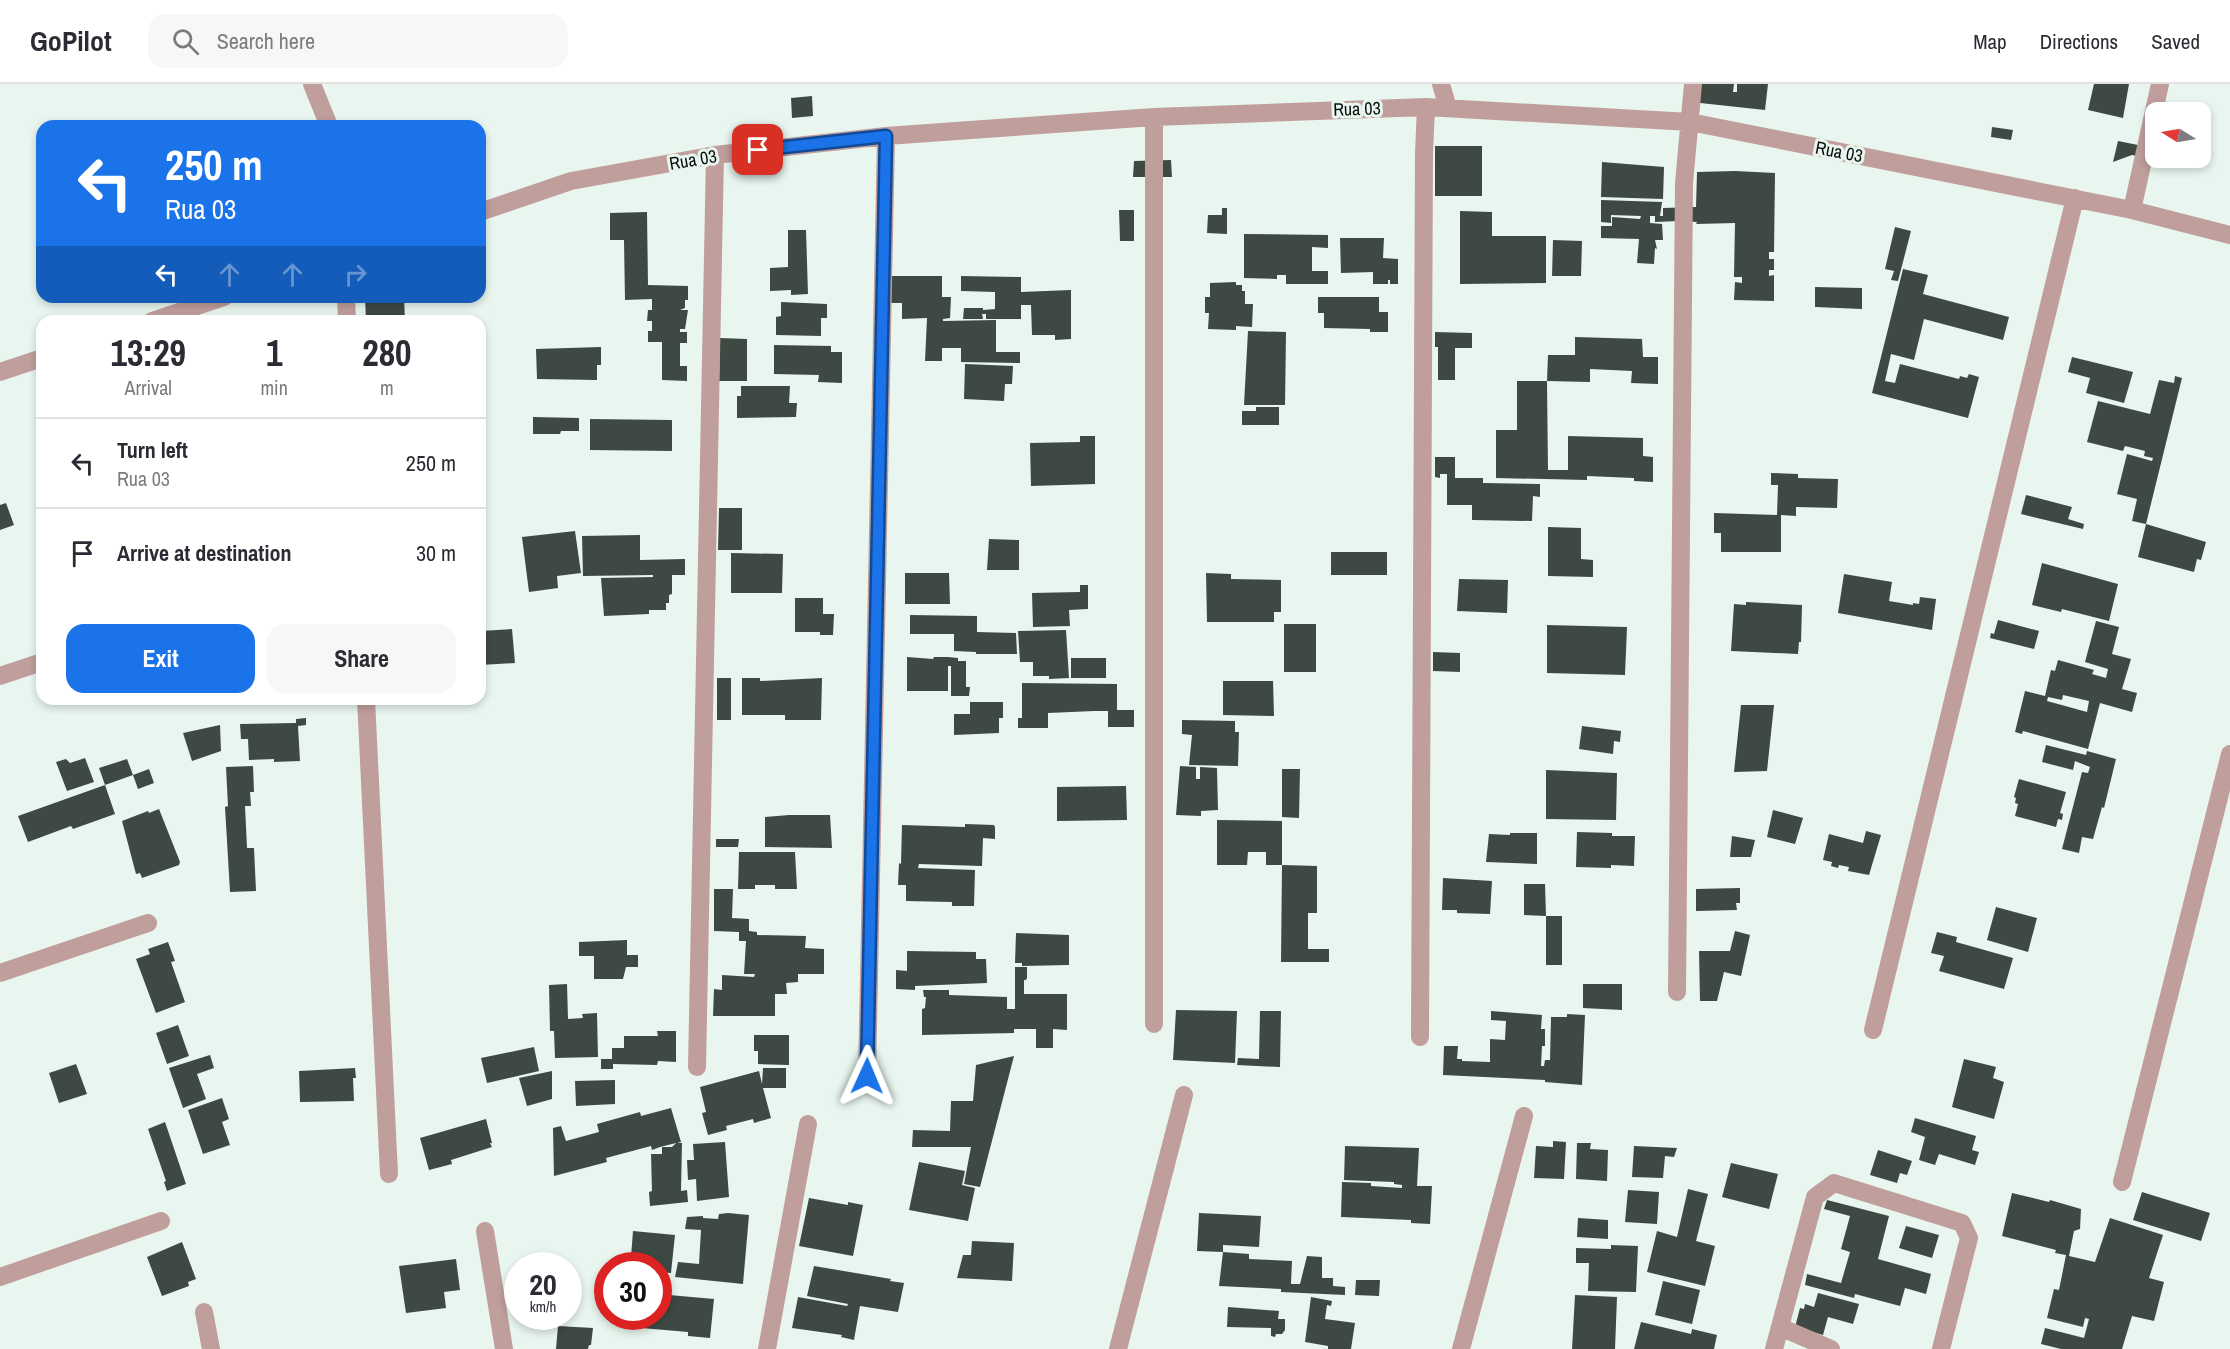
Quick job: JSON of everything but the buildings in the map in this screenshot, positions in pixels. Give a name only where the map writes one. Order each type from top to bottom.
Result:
[{"type":"street","points":[[312,84],[327,120]]},
{"type":"street","points":[[1441,84],[1448,108]]},
{"type":"street","points":[[1677,992],[1684,183],[1693,84]]},
{"type":"street","points":[[2132,210],[2160,84]]},
{"type":"street","points":[[1420,1037],[1426,107]]},
{"type":"street","name":"Rua 03","points":[[486,210],[572,181],[715,155],[886,136],[1154,117],[1426,107],[1690,122],[2075,198],[2230,235]]},
{"type":"street","points":[[1154,117],[1154,1024]]},
{"type":"street","points":[[867,1076],[886,136]]},
{"type":"street","points":[[697,1067],[715,155]]},
{"type":"street","points":[[1874,1030],[2075,198]]},
{"type":"street","points":[[170,315],[206,303]]},
{"type":"street","points":[[0,372],[36,360]]},
{"type":"street","points":[[0,676],[36,664]]},
{"type":"street","points":[[366,705],[389,1174]]},
{"type":"street","points":[[2122,1182],[2230,754]]},
{"type":"street","points":[[0,973],[148,923]]},
{"type":"street","points":[[1118,1349],[1184,1095]]},
{"type":"street","points":[[1461,1349],[1524,1116]]},
{"type":"street","points":[[767,1349],[808,1124]]},
{"type":"street","points":[[1774,1349],[1815,1197],[1834,1183],[1962,1223],[1969,1238],[1941,1349]]},
{"type":"street","points":[[0,1277],[161,1221]]},
{"type":"street","points":[[485,1231],[504,1349]]},
{"type":"street","points":[[204,1312],[211,1349]]},
{"type":"street","points":[[1780,1327],[1831,1349]]},
{"type":"route","points":[[758,150],[886,136],[867,1076]]}]
